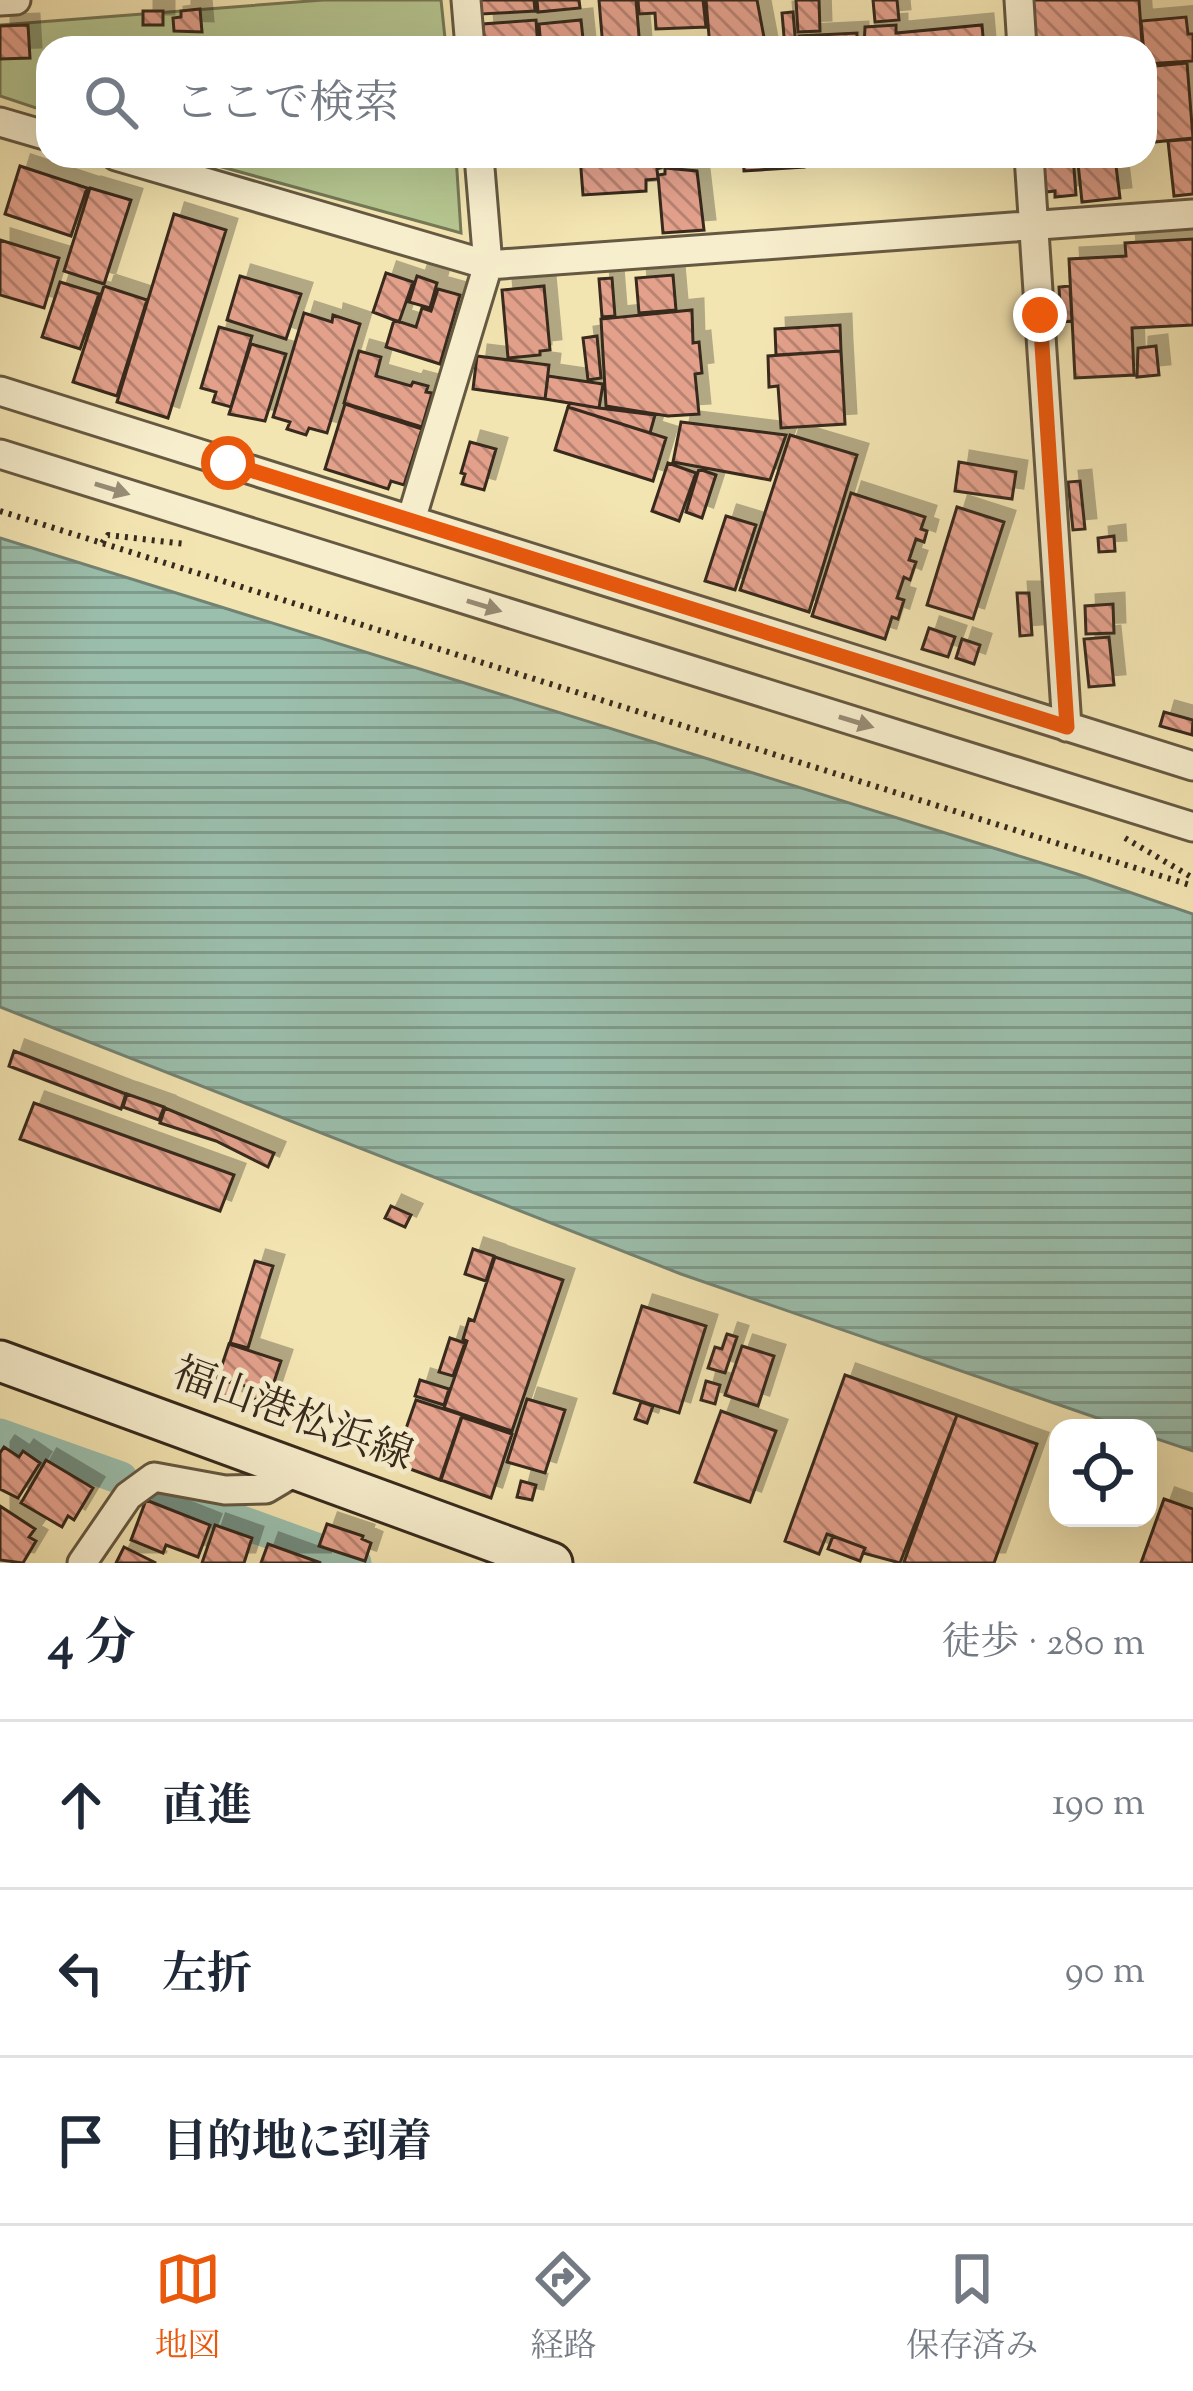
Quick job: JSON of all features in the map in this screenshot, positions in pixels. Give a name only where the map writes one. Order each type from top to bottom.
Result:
[{"type":"main road","name":"福山港松浜線","points":[[0,1361],[552,1563]]},
{"type":"street","points":[[0,1],[16,0]]},
{"type":"street","points":[[466,0],[469,36]]},
{"type":"street","points":[[1019,0],[1021,36]]},
{"type":"street","points":[[0,122],[36,132]]},
{"type":"street","points":[[157,168],[488,265],[1193,214]]},
{"type":"street","points":[[411,520],[488,265],[480,168]]},
{"type":"street","points":[[1031,168],[1067,727]]},
{"type":"street","points":[[0,391],[1193,766]]},
{"type":"street","points":[[0,454],[1193,827]]},
{"type":"street","points":[[82,1563],[128,1496],[154,1477],[225,1490],[266,1489],[298,1470]]},
{"type":"path","points":[[0,511],[1193,886]]},
{"type":"green space","points":[[323,0],[441,0],[445,36],[36,36],[36,108],[0,96],[0,25]]},
{"type":"green space","points":[[225,168],[457,168],[461,233]]},
{"type":"shaded area","points":[[0,538],[1193,914],[1193,1451],[1157,1439],[1157,1419],[1100,1419],[681,1274],[0,1007]]},
{"type":"building","points":[[480,0],[534,0],[535,11],[481,14]]},
{"type":"building","points":[[537,0],[579,0],[580,8],[538,12]]},
{"type":"building","points":[[599,0],[636,0],[639,36],[602,36]]},
{"type":"building","points":[[638,0],[703,0],[706,27],[656,29],[655,13],[639,14]]},
{"type":"building","points":[[706,0],[757,0],[764,36],[709,36]]},
{"type":"building","points":[[796,0],[819,0],[820,31],[798,32]]},
{"type":"building","points":[[873,0],[897,0],[899,20],[875,22]]},
{"type":"building","points":[[1032,0],[1139,0],[1141,36],[1034,36]]},
{"type":"building","points":[[200,9],[202,32],[174,31],[173,18],[181,17],[181,11]]},
{"type":"building","points":[[143,11],[163,11],[163,25],[143,25]]},
{"type":"building","points":[[793,12],[795,36],[784,36],[782,13]]},
{"type":"building","points":[[1186,17],[1188,34],[1193,34],[1193,61],[1157,63],[1157,36],[1142,36],[1141,21]]},
{"type":"building","points":[[536,20],[537,36],[484,36],[483,24]]},
{"type":"building","points":[[581,20],[583,36],[540,36],[539,24]]},
{"type":"building","points":[[28,25],[30,58],[0,59],[0,26]]},
{"type":"building","points":[[896,25],[896,33],[982,25],[983,36],[865,36],[865,27]]},
{"type":"building","points":[[1187,63],[1193,138],[1157,142],[1157,66]]},
{"type":"building","points":[[1193,139],[1193,194],[1174,196],[1168,141]]},
{"type":"building","points":[[20,166],[87,188],[71,236],[5,214]]},
{"type":"building","points":[[581,168],[660,168],[658,179],[646,180],[646,191],[583,195]]},
{"type":"building","points":[[665,168],[697,171],[704,230],[663,233],[658,175],[665,174]]},
{"type":"building","points":[[1044,168],[1074,168],[1076,195],[1055,197],[1055,191],[1046,192]]},
{"type":"building","points":[[1079,168],[1116,168],[1120,198],[1082,202]]},
{"type":"building","points":[[90,188],[131,200],[104,284],[64,271]]},
{"type":"building","points":[[174,214],[226,230],[168,418],[117,402]]},
{"type":"building","points":[[1193,239],[1193,325],[1132,328],[1134,375],[1075,378],[1069,259],[1126,256],[1125,243]]},
{"type":"building","points":[[0,240],[59,258],[44,308],[0,295]]},
{"type":"building","points":[[386,273],[413,282],[399,322],[373,312]]},
{"type":"building","points":[[673,275],[676,310],[639,313],[636,278]]},
{"type":"building","points":[[240,276],[301,294],[286,339],[227,320]]},
{"type":"building","points":[[417,276],[437,283],[430,308],[409,302]]},
{"type":"building","points":[[612,278],[615,316],[602,317],[599,279]]},
{"type":"building","points":[[60,282],[99,294],[80,349],[42,337]]},
{"type":"building","points":[[104,286],[147,300],[117,396],[73,382]]},
{"type":"building","points":[[544,286],[550,350],[508,358],[502,290]]},
{"type":"building","points":[[1070,286],[1072,321],[1061,322],[1059,287]]},
{"type":"building","points":[[438,289],[460,295],[440,364],[386,347],[394,320],[416,327],[422,308],[431,311]]},
{"type":"building","points":[[692,310],[693,343],[699,342],[702,373],[695,374],[699,414],[668,416],[606,406],[601,319]]},
{"type":"building","points":[[304,313],[332,322],[333,315],[360,324],[327,433],[309,428],[306,435],[287,429],[290,422],[273,417]]},
{"type":"building","points":[[840,325],[841,351],[776,355],[775,329]]},
{"type":"building","points":[[219,327],[252,336],[231,407],[213,402],[216,392],[201,388]]},
{"type":"building","points":[[597,336],[601,378],[588,380],[583,338]]},
{"type":"building","points":[[251,344],[286,354],[265,421],[229,414]]},
{"type":"building","points":[[1156,346],[1159,375],[1137,377],[1138,348]]},
{"type":"building","points":[[359,351],[381,357],[376,376],[428,386],[426,392],[432,393],[422,427],[344,403]]},
{"type":"building","points":[[841,351],[845,424],[781,428],[778,386],[769,387],[768,356]]},
{"type":"building","points":[[477,356],[549,365],[545,399],[473,389]]},
{"type":"building","points":[[548,376],[603,384],[599,408],[545,399]]},
{"type":"building","points":[[570,403],[655,415],[650,433],[568,407]]},
{"type":"building","points":[[345,404],[422,429],[404,485],[391,481],[388,489],[325,469]]},
{"type":"building","points":[[568,407],[666,438],[653,481],[555,450]]},
{"type":"building","points":[[681,422],[786,435],[770,480],[673,462]]},
{"type":"building","points":[[790,435],[857,455],[809,612],[740,590]]},
{"type":"building","points":[[470,442],[496,449],[484,490],[462,484]]},
{"type":"building","points":[[959,462],[1016,472],[1012,499],[955,491]]},
{"type":"building","points":[[668,463],[696,473],[679,521],[652,511]]},
{"type":"building","points":[[699,469],[716,475],[702,518],[686,512]]},
{"type":"building","points":[[1080,481],[1085,529],[1073,530],[1068,482]]},
{"type":"building","points":[[851,493],[925,517],[924,542],[916,539],[909,560],[916,562],[910,580],[904,577],[897,598],[904,600],[885,639],[812,616]]},
{"type":"building","points":[[957,507],[1004,522],[973,619],[927,605]]},
{"type":"building","points":[[726,516],[756,525],[735,590],[705,581]]},
{"type":"building","points":[[1114,536],[1115,551],[1099,552],[1098,538]]},
{"type":"building","points":[[1017,593],[1029,593],[1032,635],[1020,636]]},
{"type":"building","points":[[1113,604],[1114,633],[1086,634],[1085,606]]},
{"type":"building","points":[[929,628],[955,637],[948,657],[922,649]]},
{"type":"building","points":[[1109,637],[1114,685],[1089,687],[1084,639]]},
{"type":"building","points":[[962,639],[980,645],[974,664],[956,658]]},
{"type":"building","points":[[1164,712],[1193,720],[1192,735],[1160,726]]},
{"type":"building","points":[[14,1051],[126,1094],[121,1109],[9,1066]]},
{"type":"building","points":[[127,1094],[164,1107],[159,1120],[123,1107]]},
{"type":"building","points":[[34,1103],[234,1175],[220,1211],[20,1139]]},
{"type":"building","points":[[165,1108],[274,1153],[268,1167],[216,1141],[160,1123]]},
{"type":"building","points":[[391,1206],[411,1215],[405,1227],[385,1218]]},
{"type":"building","points":[[473,1249],[494,1256],[486,1281],[465,1274]]},
{"type":"building","points":[[495,1257],[563,1280],[512,1431],[444,1408],[467,1341],[463,1339],[469,1319],[474,1321]]},
{"type":"building","points":[[255,1261],[273,1266],[248,1348],[230,1343]]},
{"type":"building","points":[[642,1306],[706,1326],[679,1413],[614,1393]]},
{"type":"building","points":[[727,1334],[737,1337],[725,1373],[708,1368],[715,1347],[722,1349]]},
{"type":"building","points":[[450,1338],[465,1343],[453,1376],[439,1372]]},
{"type":"building","points":[[229,1344],[281,1361],[267,1403],[245,1396],[248,1387],[218,1377]]},
{"type":"building","points":[[742,1346],[774,1356],[758,1406],[725,1395]]},
{"type":"building","points":[[845,1375],[957,1415],[900,1563],[863,1553],[865,1548],[827,1534],[819,1554],[785,1541]]},
{"type":"building","points":[[217,1378],[238,1385],[232,1402],[211,1395]]},
{"type":"building","points":[[420,1380],[449,1389],[444,1405],[415,1396]]},
{"type":"building","points":[[706,1381],[720,1385],[715,1404],[701,1400]]},
{"type":"building","points":[[527,1399],[565,1410],[545,1473],[507,1462]]},
{"type":"building","points":[[416,1400],[462,1415],[440,1480],[394,1463]]},
{"type":"building","points":[[641,1402],[653,1406],[647,1423],[635,1419]]},
{"type":"building","points":[[721,1411],[776,1431],[750,1502],[695,1482]]},
{"type":"building","points":[[957,1415],[1037,1444],[994,1563],[904,1562]]},
{"type":"building","points":[[462,1417],[512,1434],[491,1498],[441,1480]]},
{"type":"building","points":[[4,1447],[19,1457],[23,1451],[40,1463],[18,1498],[0,1489]]},
{"type":"building","points":[[46,1460],[93,1488],[74,1520],[68,1516],[62,1527],[21,1503]]},
{"type":"building","points":[[521,1481],[536,1485],[532,1500],[517,1497]]},
{"type":"building","points":[[1164,1499],[1193,1509],[1193,1563],[1141,1563]]},
{"type":"building","points":[[146,1500],[210,1525],[198,1557],[166,1545],[163,1553],[131,1540]]},
{"type":"building","points":[[0,1506],[35,1529],[29,1537],[36,1541],[23,1563],[0,1560]]},
{"type":"building","points":[[327,1524],[371,1543],[365,1561],[319,1546]]},
{"type":"building","points":[[215,1525],[252,1538],[244,1563],[202,1563]]},
{"type":"building","points":[[833,1536],[865,1548],[860,1561],[828,1549]]},
{"type":"building","points":[[268,1544],[321,1563],[261,1563]]},
{"type":"building","points":[[124,1547],[156,1563],[116,1563]]},
{"type":"waterway","points":[[0,1435],[121,1478]]},
{"type":"waterway","points":[[155,1491],[355,1563]]},
{"type":"route","points":[[228,463],[1067,727],[1040,315]]}]
